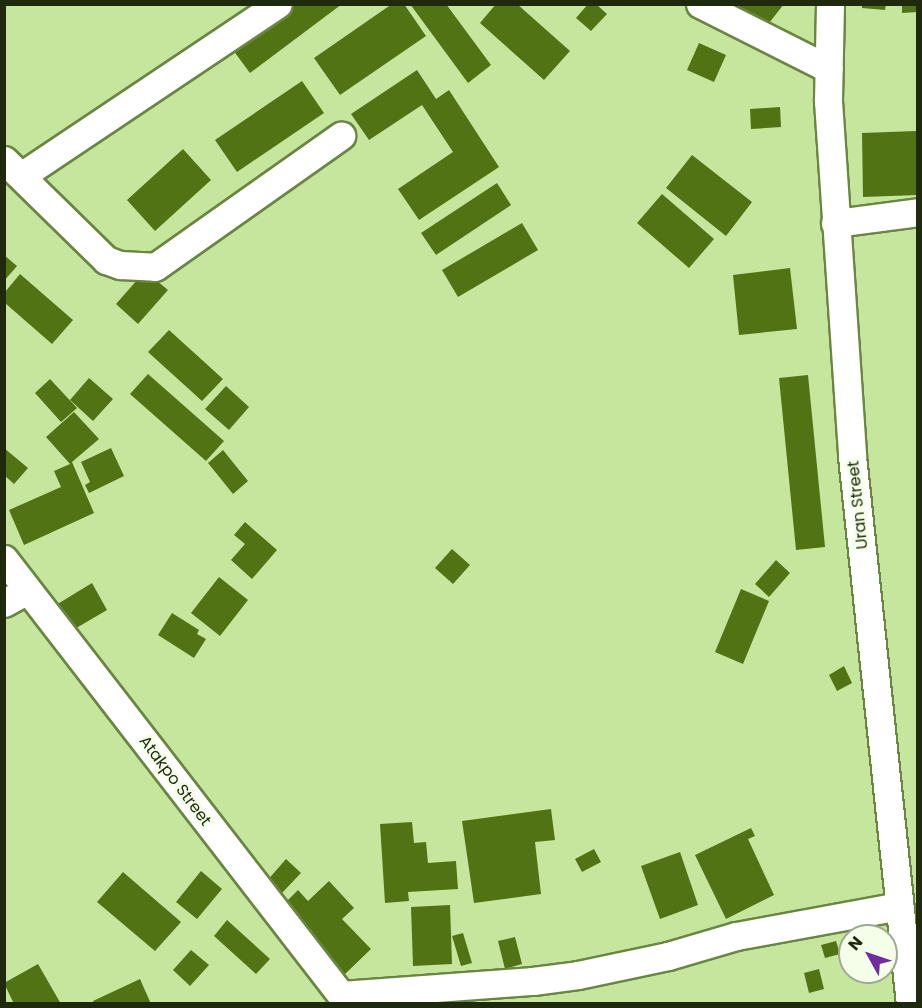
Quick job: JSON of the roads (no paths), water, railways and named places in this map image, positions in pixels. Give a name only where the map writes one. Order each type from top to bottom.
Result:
[{"type":"street","points":[[278,4],[13,168],[106,260],[120,265],[155,267],[341,136]]},
{"type":"street","points":[[700,4],[829,69]]},
{"type":"street","name":"Uran Street","points":[[830,4],[829,69],[835,223],[852,456],[910,1004]]},
{"type":"street","points":[[835,223],[918,212]]},
{"type":"street","name":"Atakpo Street","points":[[4,559],[16,596],[343,999]]},
{"type":"street","points":[[343,999],[578,975],[668,956],[736,936],[899,906]]}]
